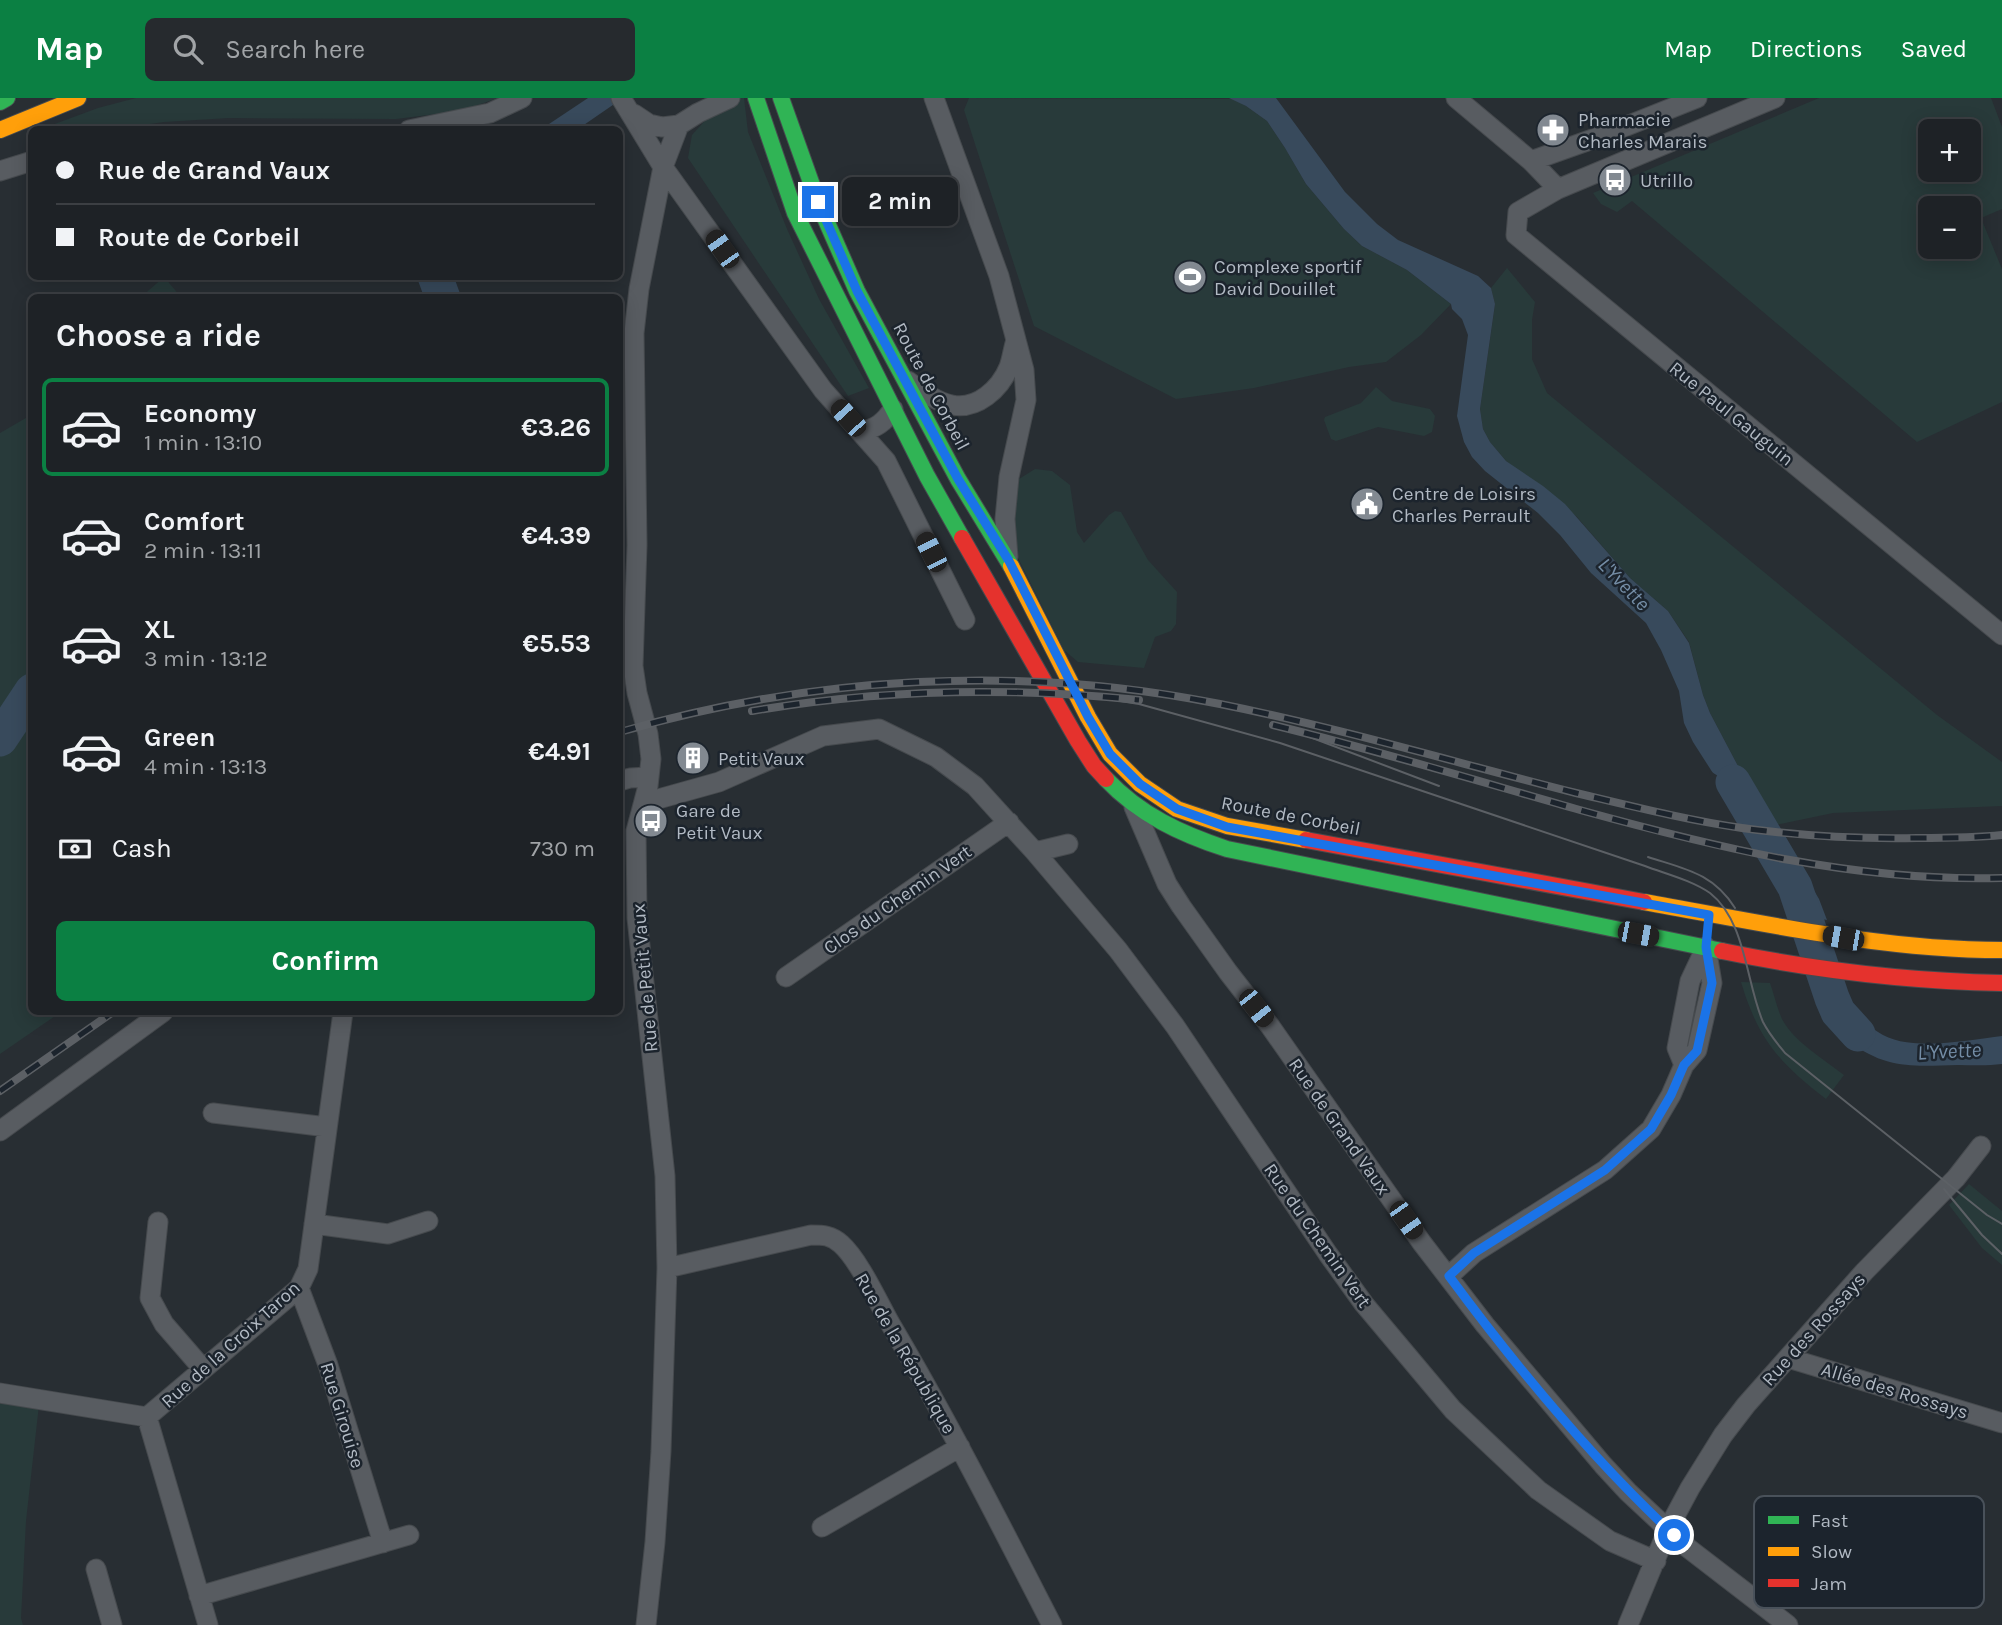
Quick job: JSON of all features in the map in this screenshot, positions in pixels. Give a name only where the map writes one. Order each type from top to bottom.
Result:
[{"type":"main road","points":[[0,102],[7,98]]},
{"type":"main road","points":[[0,130],[78,98]]},
{"type":"main road","name":"Route de Corbeil","points":[[757,98],[795,213],[927,476],[1078,741],[1099,772],[1134,807],[1190,837],[1227,849],[1708,931],[1795,929],[1907,947],[1960,951],[2002,950]]},
{"type":"main road","name":"Route de Corbeil","points":[[781,98],[818,202],[857,291],[958,479],[1009,561],[1110,754],[1140,784],[1177,809],[1227,827],[1708,931],[1804,965],[1849,973],[2002,984]]},
{"type":"street","points":[[429,126],[490,113],[522,98]]},
{"type":"street","points":[[625,104],[649,124],[662,127],[679,125],[730,98]]},
{"type":"street","points":[[934,98],[999,276],[1024,370],[1026,400],[1007,491],[1005,519],[1009,561]]},
{"type":"street","points":[[1456,98],[1531,161],[1558,189],[1775,98]]},
{"type":"street","points":[[1531,161],[1697,98]]},
{"type":"street","points":[[625,104],[663,167],[823,390],[886,461],[965,620]]},
{"type":"street","name":"Rue de Petit Vaux","points":[[646,1625],[660,1464],[667,1268],[665,1176],[637,918],[636,831],[649,777],[651,750],[627,635],[637,545],[634,333],[639,289],[663,167],[679,125]]},
{"type":"street","points":[[0,171],[28,162]]},
{"type":"street","name":"Rue Paul Gauguin","points":[[1558,189],[1518,212],[1516,235],[2002,635]]},
{"type":"street","points":[[905,379],[929,396],[954,406],[978,402],[995,389],[1008,369],[1016,339]]},
{"type":"street","points":[[860,432],[886,421],[893,409]]},
{"type":"street","points":[[886,461],[915,474],[927,476]]},
{"type":"street","name":"Rue du Chemin Vert","points":[[644,803],[719,782],[823,736],[879,729],[936,757],[975,786],[1118,950],[1175,1026],[1364,1304],[1453,1410],[1538,1490],[1610,1541],[1655,1564]]},
{"type":"street","points":[[623,780],[649,777]]},
{"type":"street","name":"Rue de Grand Vaux","points":[[1134,807],[1167,884],[1181,906],[1270,1026],[1422,1243],[1485,1325],[1628,1492],[1688,1548],[1754,1599]]},
{"type":"street","name":"Clos du Chemin Vert","points":[[786,977],[1009,822]]},
{"type":"street","points":[[1035,852],[1068,844]]},
{"type":"street","points":[[1449,1276],[1474,1253],[1605,1170],[1651,1129],[1671,1095],[1684,1065],[1697,1051],[1712,983],[1708,931]]},
{"type":"street","points":[[0,1131],[159,1015]]},
{"type":"street","name":"Rue de la Croix Taron","points":[[208,1625],[147,1417],[299,1288],[308,1269],[343,1015]]},
{"type":"street","points":[[214,1113],[327,1127]]},
{"type":"street","name":"Rue des Rossays","points":[[1628,1625],[1668,1530],[1723,1434],[1864,1272],[1956,1178],[1981,1146]]},
{"type":"street","points":[[158,1222],[150,1298],[164,1324],[203,1369]]},
{"type":"street","points":[[314,1224],[388,1234],[428,1222]]},
{"type":"street","name":"Rue de la République","points":[[667,1268],[811,1235],[828,1235],[840,1243],[851,1256],[960,1447],[1052,1625]]},
{"type":"street","name":"Rue Girouise","points":[[299,1288],[328,1365],[383,1543]]},
{"type":"street","name":"Allée des Rossays","points":[[1787,1358],[2002,1423]]},
{"type":"street","points":[[0,1393],[147,1417]]},
{"type":"street","points":[[822,1527],[960,1447]]},
{"type":"street","points":[[199,1596],[409,1535]]},
{"type":"street","points":[[96,1569],[113,1625]]},
{"type":"street","name":"Rue de Grand Vaux","points":[[1766,1608],[1788,1625]]},
{"type":"shaded area","points":[[136,98],[498,98],[460,111],[396,119],[229,118],[137,126],[51,126],[98,108]]},
{"type":"shaded area","points":[[739,98],[744,98],[748,132],[787,229],[819,299],[869,388],[848,396],[688,158],[692,135],[710,115]]},
{"type":"shaded area","points":[[969,98],[1233,99],[1267,121],[1306,184],[1362,246],[1407,270],[1451,304],[1421,335],[1386,362],[1349,367],[1254,388],[1176,399],[1034,326],[964,110]]},
{"type":"shaded area","points":[[1819,98],[1991,98],[2002,127],[2002,209],[1981,218],[2002,269],[2002,402],[1917,442],[1632,201],[1617,212],[1601,204],[1593,193]]},
{"type":"shaded area","points":[[1507,268],[1535,302],[1532,359],[1547,393],[1937,715],[2002,762],[2002,806],[1833,813],[1775,825],[1738,766],[1710,713],[1689,642],[1668,611],[1630,578],[1577,517],[1506,461],[1483,429],[1480,409],[1495,304],[1491,288]]},
{"type":"shaded area","points":[[161,280],[167,280],[178,294],[144,294]]},
{"type":"shaded area","points":[[1376,387],[1392,401],[1430,409],[1435,416],[1432,432],[1424,436],[1378,427],[1336,441],[1331,439],[1325,417],[1361,403]]},
{"type":"shaded area","points":[[28,417],[28,1015],[57,1015],[0,1054],[0,433]]},
{"type":"shaded area","points":[[1035,469],[1052,471],[1070,485],[1077,532],[1084,543],[1109,515],[1115,511],[1121,512],[1148,560],[1177,592],[1176,624],[1171,631],[1155,637],[1144,668],[1078,662],[1064,650],[1018,558],[1014,513],[1019,479]]},
{"type":"shaded area","points":[[1741,982],[1770,983],[1780,1015],[1787,1027],[1801,1042],[1844,1075],[1826,1099],[1795,1074],[1772,1048],[1755,1019]]},
{"type":"shaded area","points":[[1969,1184],[2002,1211],[2002,1265],[1982,1248],[1949,1205]]},
{"type":"shaded area","points":[[0,1400],[39,1405],[26,1521],[21,1618],[23,1625],[0,1625]]},
{"type":"water","points":[[588,98],[623,98],[582,126],[546,126]]},
{"type":"water","points":[[1229,98],[1276,98],[1345,192],[1377,224],[1398,240],[1478,276],[1491,288],[1495,304],[1480,409],[1483,429],[1506,461],[1565,504],[1630,578],[1668,611],[1689,643],[1710,713],[1738,766],[1775,825],[1743,820],[1693,742],[1684,723],[1679,691],[1646,623],[1591,573],[1538,513],[1485,471],[1472,457],[1464,442],[1457,416],[1468,335],[1462,319],[1452,309],[1451,304],[1407,270],[1362,246],[1306,184],[1267,121]]},
{"type":"water","points":[[1771,866],[1802,870],[1819,899],[1827,920],[1796,914],[1791,899]]},
{"type":"water","points":[[1818,992],[1844,997],[1873,1028],[1905,1042],[1955,1042],[2002,1036],[2002,1064],[1914,1065],[1888,1062],[1875,1057],[1849,1041],[1832,1025],[1825,1014]]},
{"type":"pier","points":[[1710,771],[1723,779],[1751,825],[1741,823]]},
{"type":"waterway","name":"L'Yvette","points":[[436,280],[442,294]]},
{"type":"waterway","name":"L'Yvette","points":[[0,739],[28,697]]},
{"type":"waterway","name":"L'Yvette","points":[[1733,782],[1795,887],[1832,998],[1838,1012],[1858,1034]]},
{"type":"tram line","points":[[1089,696],[1139,704],[1280,743],[1703,888],[1722,905],[1731,919],[1744,953],[1763,1022],[1785,1053],[1987,1215],[2002,1224]]},
{"type":"tram line","points":[[1286,728],[1439,786]]},
{"type":"tram line","points":[[1648,857],[1686,869],[1708,880],[1735,908]]},
{"type":"tram line","points":[[1944,1189],[1982,1235],[2002,1254]]},
{"type":"railway","points":[[623,731],[767,698],[842,688],[918,682],[1070,684],[1145,691],[1265,713],[1576,793],[1721,825],[1851,837],[1949,838],[2002,835]]},
{"type":"railway","points":[[752,711],[848,698],[945,692],[1042,693],[1139,700]]},
{"type":"railway","points":[[1273,725],[1632,824],[1788,860],[1894,874],[2002,878]]},
{"type":"railway","points":[[0,1091],[109,1015]]},
{"type":"traffic: fast","points":[[0,102],[7,98]]},
{"type":"traffic: fast","points":[[756,98],[795,213],[927,476],[962,538]]},
{"type":"traffic: fast","points":[[781,98],[818,202],[857,291],[958,479],[1011,566]]},
{"type":"traffic: fast","points":[[1106,779],[1133,803],[1162,822],[1227,849],[1722,951]]},
{"type":"traffic: slow","points":[[0,130],[78,98]]},
{"type":"traffic: slow","points":[[1011,566],[1088,717],[1110,754],[1140,784],[1177,809],[1227,826],[1306,840]]},
{"type":"traffic: slow","points":[[1644,902],[1867,940],[1957,949],[2002,950]]},
{"type":"traffic: jam","points":[[962,538],[1078,741],[1106,779]]},
{"type":"traffic: jam","points":[[1306,840],[1644,902]]},
{"type":"traffic: jam","points":[[1722,951],[1861,973],[2002,983]]},
{"type":"place","name":"Pharmacie Charles Marais","points":[[1553,130]]},
{"type":"place","name":"Utrillo","points":[[1615,180]]},
{"type":"place","name":"Complexe sportif David Douillet","points":[[1190,277]]},
{"type":"place","name":"Centre de Loisirs Charles Perrault","points":[[1367,504]]},
{"type":"place","name":"Petit Vaux","points":[[693,758]]},
{"type":"place","name":"Gare de Petit Vaux","points":[[651,821]]},
{"type":"route","points":[[818,202],[857,291],[958,479],[1009,561],[1088,717],[1110,754],[1140,784],[1177,809],[1227,827],[1709,915],[1706,947],[1712,983],[1697,1051],[1684,1065],[1671,1095],[1651,1129],[1605,1170],[1474,1253],[1449,1276],[1485,1325],[1562,1418],[1628,1492],[1674,1535]]}]
